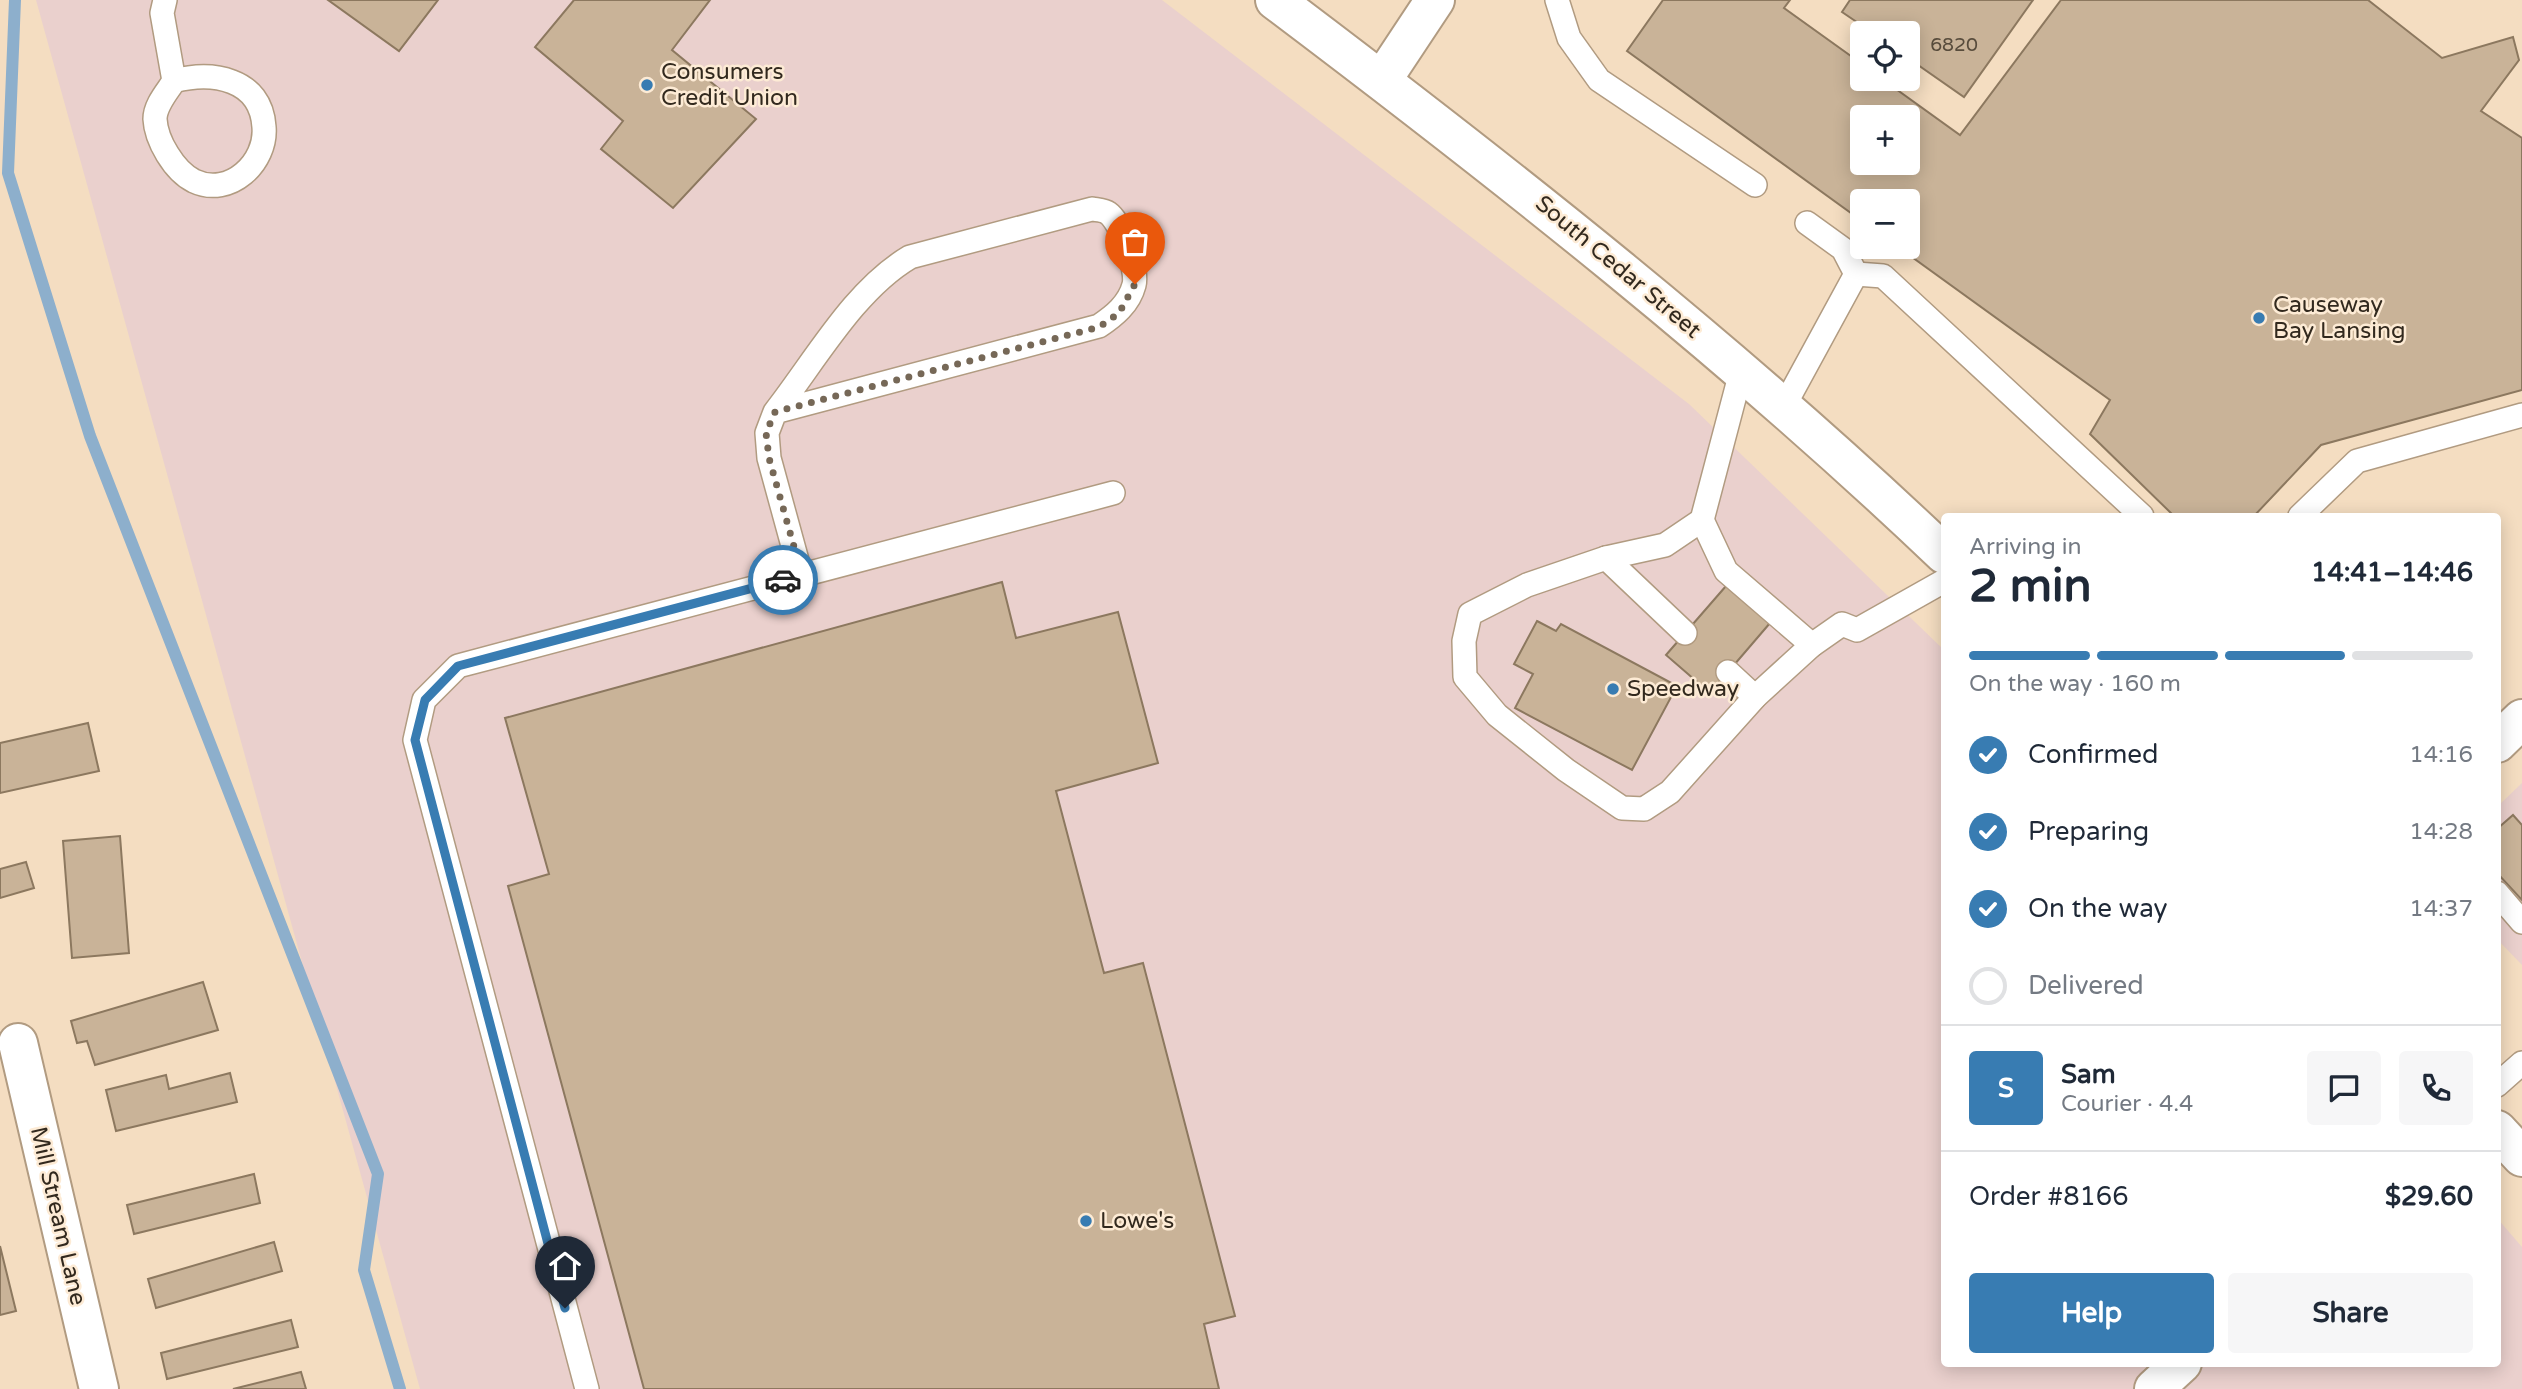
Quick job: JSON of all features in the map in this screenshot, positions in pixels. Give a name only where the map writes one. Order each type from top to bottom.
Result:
[{"type":"main road","name":"South Cedar Street","points":[[1275,0],[1382,80],[1656,296],[1869,482],[1941,551]]},
{"type":"main road","points":[[1382,80],[1435,0]]},
{"type":"main road","points":[[2501,739],[2522,719]]},
{"type":"main road","name":"Mill Stream Lane","points":[[18,1043],[92,1388]]},
{"type":"main road","points":[[2501,1134],[2522,1157]]},
{"type":"main road","points":[[2154,1389],[2178,1367]]},
{"type":"lane","points":[[164,0],[162,13],[174,81],[161,100],[155,117],[162,143],[177,167],[194,181],[213,185],[231,181],[248,171],[264,146],[264,124],[259,106],[248,90],[215,76],[194,76],[174,81]]},
{"type":"lane","points":[[1557,0],[1569,38],[1599,80],[1755,185]]},
{"type":"lane","points":[[775,412],[1099,327],[1119,313],[1135,284],[1129,251],[1119,225],[1107,211],[1092,209],[910,257],[891,269],[869,289],[775,412],[766,433],[769,458],[802,575]]},
{"type":"lane","points":[[1807,223],[1843,249],[1856,274]]},
{"type":"lane","points":[[1783,408],[1856,274]]},
{"type":"lane","points":[[1856,274],[1883,276],[2139,513]]},
{"type":"lane","points":[[1741,372],[1702,520],[1726,571],[1812,645]]},
{"type":"lane","points":[[2303,513],[2357,461],[2522,415]]},
{"type":"lane","points":[[587,1389],[415,740],[425,700],[458,666],[1114,493]]},
{"type":"lane","points":[[1702,520],[1665,545],[1606,558],[1527,585],[1471,614],[1464,641],[1465,677],[1497,715],[1566,770],[1622,808],[1644,809],[1670,792],[1755,697],[1812,645],[1842,624],[1857,630],[1941,583]]},
{"type":"lane","points":[[1606,558],[1685,633]]},
{"type":"lane","points":[[1728,672],[1755,697]]},
{"type":"lane","points":[[2501,898],[2522,922]]},
{"type":"lane","points":[[2501,1081],[2522,1063]]},
{"type":"shaded area","points":[[36,0],[1162,0],[1689,404],[1941,647],[1941,1367],[2501,1367],[2501,1223],[2522,1247],[2522,1389],[420,1389]]},
{"type":"shaded area","points":[[2522,783],[2522,965],[2501,943],[2501,803]]},
{"type":"building","points":[[328,0],[438,0],[399,51]]},
{"type":"building","name":"Consumers Credit Union","points":[[574,0],[710,0],[672,50],[756,119],[673,208],[601,149],[623,121],[535,47]]},
{"type":"building","name":"Causeway Bay Lansing","points":[[1663,0],[1790,0],[1784,8],[1850,55],[1850,91],[1899,91],[1918,105],[1850,105],[1850,175],[1920,175],[1920,106],[1960,135],[2061,0],[2368,0],[2442,58],[2513,37],[2519,60],[2481,111],[2522,138],[2522,390],[2321,445],[2257,513],[2171,513],[2090,434],[2110,400],[1915,259],[1920,259],[1920,189],[1850,189],[1850,212],[1627,51]]},
{"type":"building","points":[[1850,0],[2033,0],[1964,97],[1920,66],[1920,21],[1855,21],[1842,12]]},
{"type":"building","points":[[1002,582],[1016,638],[1118,612],[1158,763],[1056,791],[1104,973],[1143,963],[1235,1316],[1204,1324],[1219,1389],[644,1389],[508,886],[549,874],[505,718]]},
{"type":"building","points":[[1726,586],[1770,623],[1710,693],[1666,655]]},
{"type":"building","points":[[1537,621],[1556,631],[1561,624],[1677,686],[1632,770],[1515,708],[1533,674],[1514,664]]},
{"type":"building","points":[[88,723],[99,771],[0,793],[0,743]]},
{"type":"building","points":[[2513,815],[2522,825],[2522,900],[2501,877],[2501,826]]},
{"type":"building","points":[[120,836],[129,953],[72,958],[63,841]]},
{"type":"building","points":[[26,862],[34,888],[0,898],[0,869]]},
{"type":"building","points":[[203,982],[218,1030],[95,1065],[87,1041],[77,1043],[71,1021]]},
{"type":"building","points":[[230,1073],[237,1102],[116,1131],[106,1090],[166,1075],[169,1089]]},
{"type":"building","points":[[254,1174],[260,1203],[134,1234],[127,1205]]},
{"type":"building","points":[[274,1242],[282,1271],[156,1308],[148,1279]]},
{"type":"building","points":[[0,1246],[16,1311],[0,1315]]},
{"type":"building","points":[[291,1320],[298,1347],[167,1379],[161,1353]]},
{"type":"building","points":[[301,1372],[306,1389],[233,1389]]},
{"type":"waterway","points":[[15,0],[8,173],[90,436],[378,1174],[364,1270],[400,1389]]},
{"type":"way so far","points":[[783,580],[802,575],[769,458],[766,433],[775,412],[1099,327],[1119,313],[1135,284]]},
{"type":"place","name":"Consumers Credit Union","points":[[647,85]]},
{"type":"place","name":"Causeway Bay Lansing","points":[[2259,318]]},
{"type":"place","name":"Speedway","points":[[1613,689]]},
{"type":"place","name":"Lowe's","points":[[1086,1221]]},
{"type":"route","points":[[565,1308],[415,740],[425,700],[458,666],[783,580]]}]
